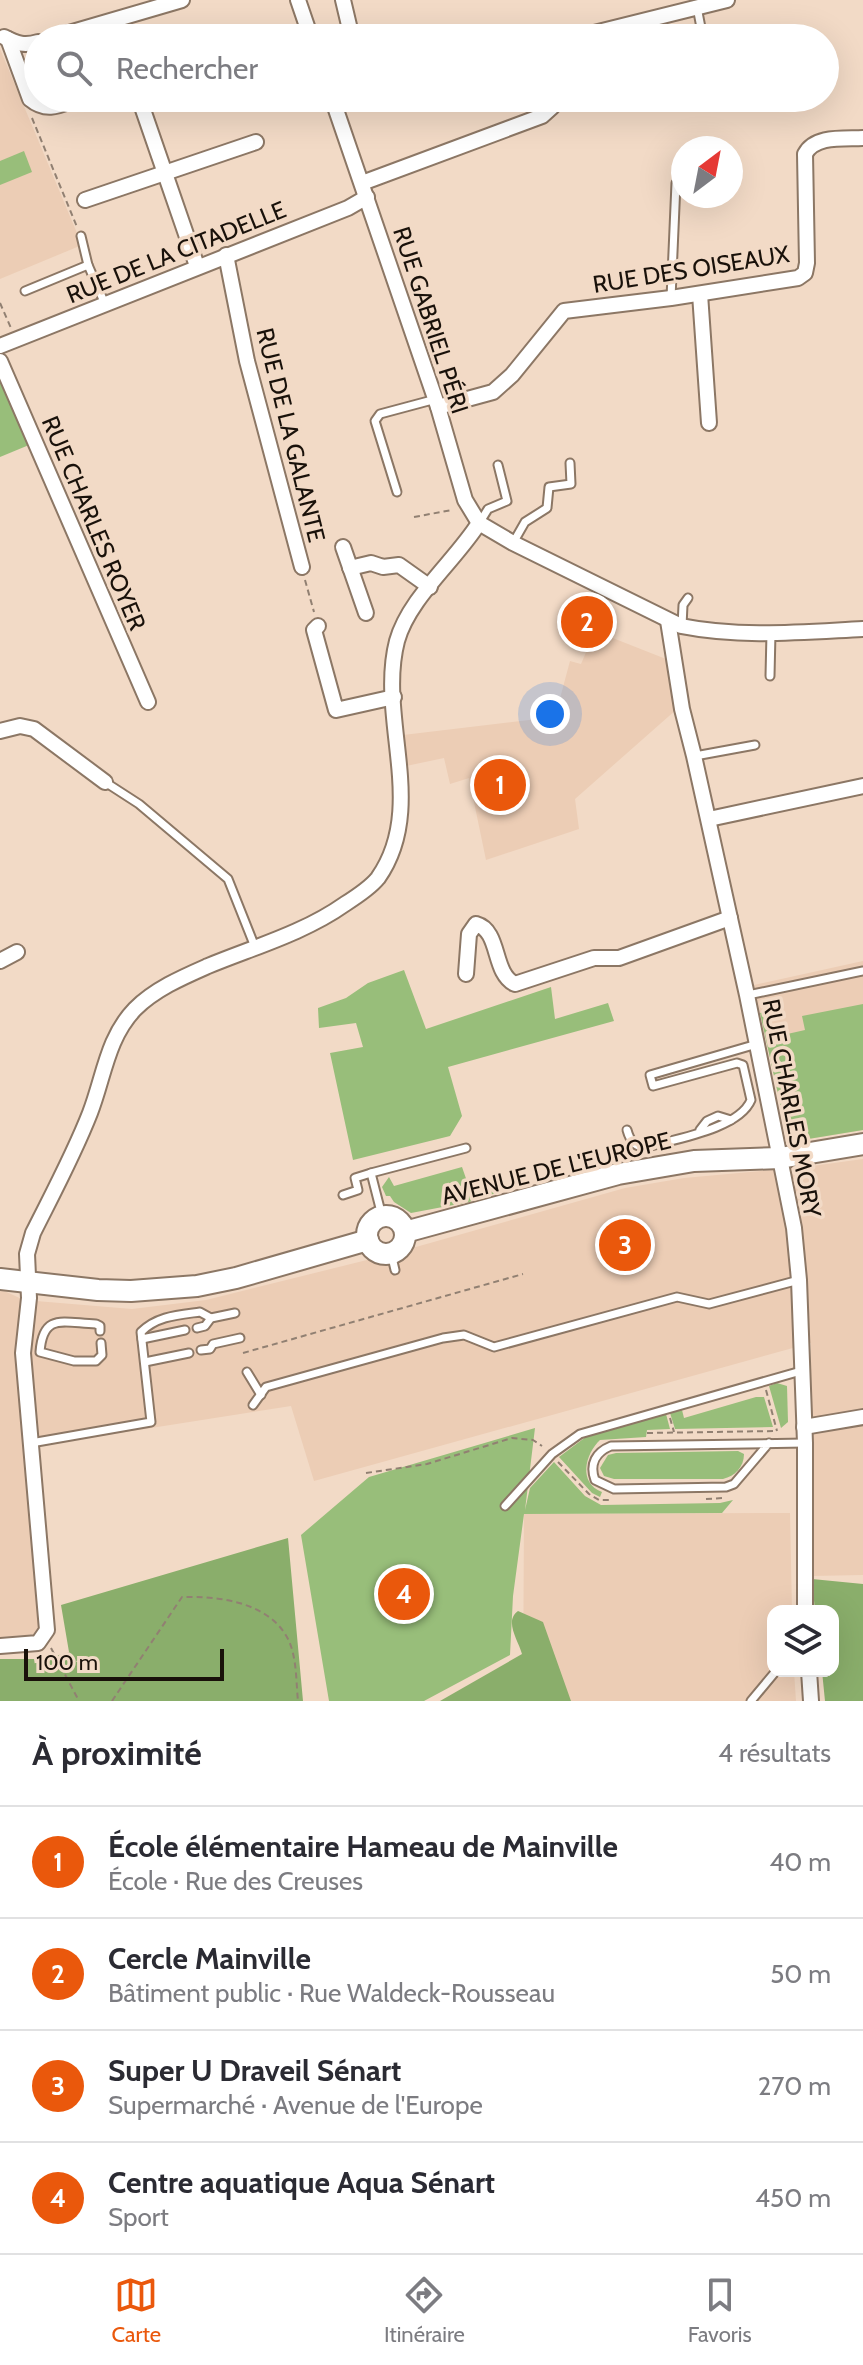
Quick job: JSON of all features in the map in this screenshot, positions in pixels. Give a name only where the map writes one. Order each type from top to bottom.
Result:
[{"type":"main road","name":"AVENUE DE L'EUROPE","points":[[405,1232],[618,1174],[694,1161],[780,1158],[863,1144]]},
{"type":"main road","points":[[382,1216],[394,1217],[405,1232],[393,1261],[374,1250],[368,1240],[371,1223],[382,1216]]},
{"type":"main road","points":[[0,1279],[131,1291],[197,1286],[301,1261],[368,1240]]},
{"type":"street","points":[[100,24],[182,0]]},
{"type":"street","points":[[298,0],[306,24]]},
{"type":"street","points":[[343,0],[349,24]]},
{"type":"street","points":[[625,24],[698,4],[727,0]]},
{"type":"street","points":[[4,37],[24,45]]},
{"type":"street","points":[[4,37],[24,85]]},
{"type":"street","points":[[144,112],[197,266]]},
{"type":"street","name":"RUE GABRIEL PÉRI","points":[[337,112],[437,403],[465,500],[479,523],[675,624]]},
{"type":"street","name":"RUE DE LA CITADELLE","points":[[0,346],[348,208],[364,190],[546,112]]},
{"type":"street","name":"RUE DES OISEAUX","points":[[437,403],[493,392],[512,375],[564,311],[798,278],[805,273],[807,263],[805,154],[816,141],[863,138]]},
{"type":"street","points":[[85,200],[256,142]]},
{"type":"street","name":"RUE DE LA GALANTE","points":[[226,255],[247,361],[302,567]]},
{"type":"street","points":[[700,294],[709,423]]},
{"type":"street","name":"RUE CHARLES ROYER","points":[[0,361],[148,702]]},
{"type":"street","points":[[0,1646],[38,1643],[44,1638],[48,1624],[23,1353],[29,1298],[27,1254],[33,1233],[91,1110],[117,1033],[135,1008],[160,989],[327,917],[376,881],[389,861],[397,834],[401,787],[394,697],[397,643],[407,615],[479,523]]},
{"type":"street","points":[[343,547],[366,613]]},
{"type":"street","points":[[350,568],[371,563],[383,567],[399,565],[430,587]]},
{"type":"street","points":[[675,624],[706,631],[771,633],[863,629]]},
{"type":"street","name":"RUE CHARLES MORY","points":[[675,624],[682,709],[747,995],[794,1228],[805,1443],[805,1605]]},
{"type":"street","points":[[318,626],[314,630],[336,710],[394,697]]},
{"type":"street","points":[[0,731],[20,726],[34,729],[105,782]]},
{"type":"street","points":[[709,819],[863,786]]},
{"type":"street","points":[[466,974],[469,934],[476,924],[487,931],[504,977],[515,984],[594,958],[619,958],[730,918]]},
{"type":"street","points":[[0,961],[17,952]]},
{"type":"street","points":[[804,1427],[863,1417]]},
{"type":"street","points":[[809,1677],[811,1701]]},
{"type":"lane","points":[[698,4],[701,24]]},
{"type":"lane","points":[[671,298],[675,208]]},
{"type":"lane","points":[[81,236],[88,265],[105,304]]},
{"type":"lane","points":[[25,291],[88,265]]},
{"type":"lane","points":[[397,492],[375,421],[380,414],[437,403]]},
{"type":"lane","points":[[511,541],[525,522],[547,508],[549,487],[571,484],[570,463]]},
{"type":"lane","points":[[479,523],[488,509],[507,501],[498,465]]},
{"type":"lane","points":[[675,624],[688,598]]},
{"type":"lane","points":[[770,676],[771,633]]},
{"type":"lane","points":[[694,756],[755,745]]},
{"type":"lane","points":[[105,782],[139,804],[228,879],[255,947]]},
{"type":"lane","points":[[747,995],[863,971]]},
{"type":"lane","points":[[627,1130],[633,1144],[639,1147],[732,1121],[751,1100],[743,1065],[737,1063],[653,1086],[650,1075],[757,1044]]},
{"type":"lane","points":[[343,1195],[358,1190],[355,1178],[466,1148]]},
{"type":"lane","points":[[371,1173],[382,1216]]},
{"type":"lane","points":[[253,1405],[266,1387],[464,1335],[494,1347],[677,1297],[709,1304],[799,1280]]},
{"type":"lane","points":[[31,1443],[151,1422],[141,1332],[150,1323],[163,1318],[200,1312],[211,1318],[235,1313]]},
{"type":"lane","points":[[197,1328],[205,1326],[211,1318]]},
{"type":"lane","points":[[40,1352],[41,1334],[54,1323],[96,1324],[100,1326],[100,1331]]},
{"type":"lane","points":[[142,1339],[185,1330]]},
{"type":"lane","points":[[201,1350],[240,1338]]},
{"type":"lane","points":[[23,1353],[40,1352],[74,1361],[96,1361],[102,1355],[101,1343]]},
{"type":"lane","points":[[145,1362],[189,1353]]},
{"type":"lane","points":[[505,1506],[552,1454],[591,1429],[801,1371]]},
{"type":"lane","points":[[247,1372],[261,1395]]},
{"type":"lane","points":[[769,1443],[734,1484],[726,1487],[614,1489],[595,1480],[592,1471],[600,1451],[611,1446],[769,1443],[805,1443]]},
{"type":"lane","points":[[520,1475],[528,1479]]},
{"type":"lane","points":[[751,1701],[771,1677]]},
{"type":"path","points":[[30,112],[81,236]]},
{"type":"path","points":[[0,303],[16,340]]},
{"type":"path","points":[[414,517],[469,507]]},
{"type":"path","name":"RUE DE LA GALANTE","points":[[302,567],[318,626]]},
{"type":"path","points":[[243,1353],[523,1274]]},
{"type":"path","points":[[647,1433],[777,1434],[764,1382]]},
{"type":"path","points":[[667,1408],[674,1433]]},
{"type":"path","points":[[366,1473],[427,1464],[512,1438],[533,1440],[552,1454],[589,1494],[599,1500],[614,1500]]},
{"type":"path","points":[[707,1499],[723,1499]]},
{"type":"path","points":[[112,1701],[182,1597],[213,1596],[232,1600],[271,1619],[288,1639],[298,1701]]},
{"type":"path","points":[[44,1638],[79,1701]]},
{"type":"shaded area","points":[[0,49],[82,245],[0,279]]},
{"type":"shaded area","points":[[595,631],[666,659],[677,709],[575,799],[579,829],[486,860],[469,778],[450,784],[444,758],[406,766],[403,735],[555,717],[570,661],[581,664]]},
{"type":"shaded area","points":[[863,961],[863,1130],[796,1141],[786,1130],[754,985]]},
{"type":"shaded area","points":[[863,1159],[863,1575],[811,1576],[811,1343],[314,1481],[291,1406],[24,1448],[39,1634],[0,1637],[0,1289],[24,1300],[132,1309],[206,1300],[391,1254],[625,1188],[684,1178]]},
{"type":"shaded area","points":[[790,1513],[792,1605],[767,1605],[767,1677],[794,1677],[796,1701],[523,1701],[524,1514]]},
{"type":"green space","points":[[24,151],[32,172],[0,185],[0,161]]},
{"type":"green space","points":[[0,379],[29,445],[0,457]]},
{"type":"green space","points":[[404,970],[426,1029],[551,987],[555,1019],[608,1003],[614,1021],[448,1067],[462,1116],[450,1136],[353,1160],[330,1053],[363,1047],[356,1023],[319,1028],[318,1008],[346,998],[368,983]]},
{"type":"green space","points":[[863,1004],[863,1130],[796,1141],[786,1130],[760,1013],[768,1011],[774,1037],[805,1030],[802,1016]]},
{"type":"green space","points":[[462,1167],[470,1190],[502,1182],[505,1190],[469,1202],[411,1213],[386,1196],[382,1187],[389,1177],[394,1186]]},
{"type":"green space","points":[[777,1383],[787,1386],[788,1422],[781,1428],[769,1386]]},
{"type":"green space","points":[[764,1397],[773,1427],[675,1429],[670,1413],[682,1410],[684,1418]]},
{"type":"green space","points":[[666,1414],[670,1429],[647,1430],[646,1437],[600,1440],[595,1446],[586,1468],[589,1482],[602,1492],[600,1497],[592,1493],[559,1457],[587,1436]]},
{"type":"green space","points":[[535,1428],[525,1510],[530,1488],[554,1462],[585,1496],[601,1505],[720,1503],[733,1500],[722,1513],[524,1514],[513,1596],[510,1655],[424,1701],[329,1701],[301,1535],[369,1477]]},
{"type":"green space","points":[[738,1451],[744,1454],[741,1467],[723,1479],[614,1479],[604,1476],[600,1468],[608,1455],[616,1453]]},
{"type":"green space","points":[[288,1538],[303,1701],[0,1701],[0,1659],[46,1659],[69,1652],[61,1605]]},
{"type":"green space","points":[[812,1579],[863,1584],[863,1701],[825,1701],[823,1677],[839,1677],[839,1605],[814,1605]]},
{"type":"green space","points":[[518,1611],[543,1622],[571,1701],[440,1701],[522,1654],[512,1625]]},
{"type":"place","name":"Cercle Mainville","points":[[587,622]]},
{"type":"place","name":"École élémentaire Hameau de Mainville","points":[[500,785]]},
{"type":"place","name":"Super U Draveil Sénart","points":[[625,1245]]},
{"type":"place","name":"Centre aquatique Aqua Sénart","points":[[404,1594]]}]
